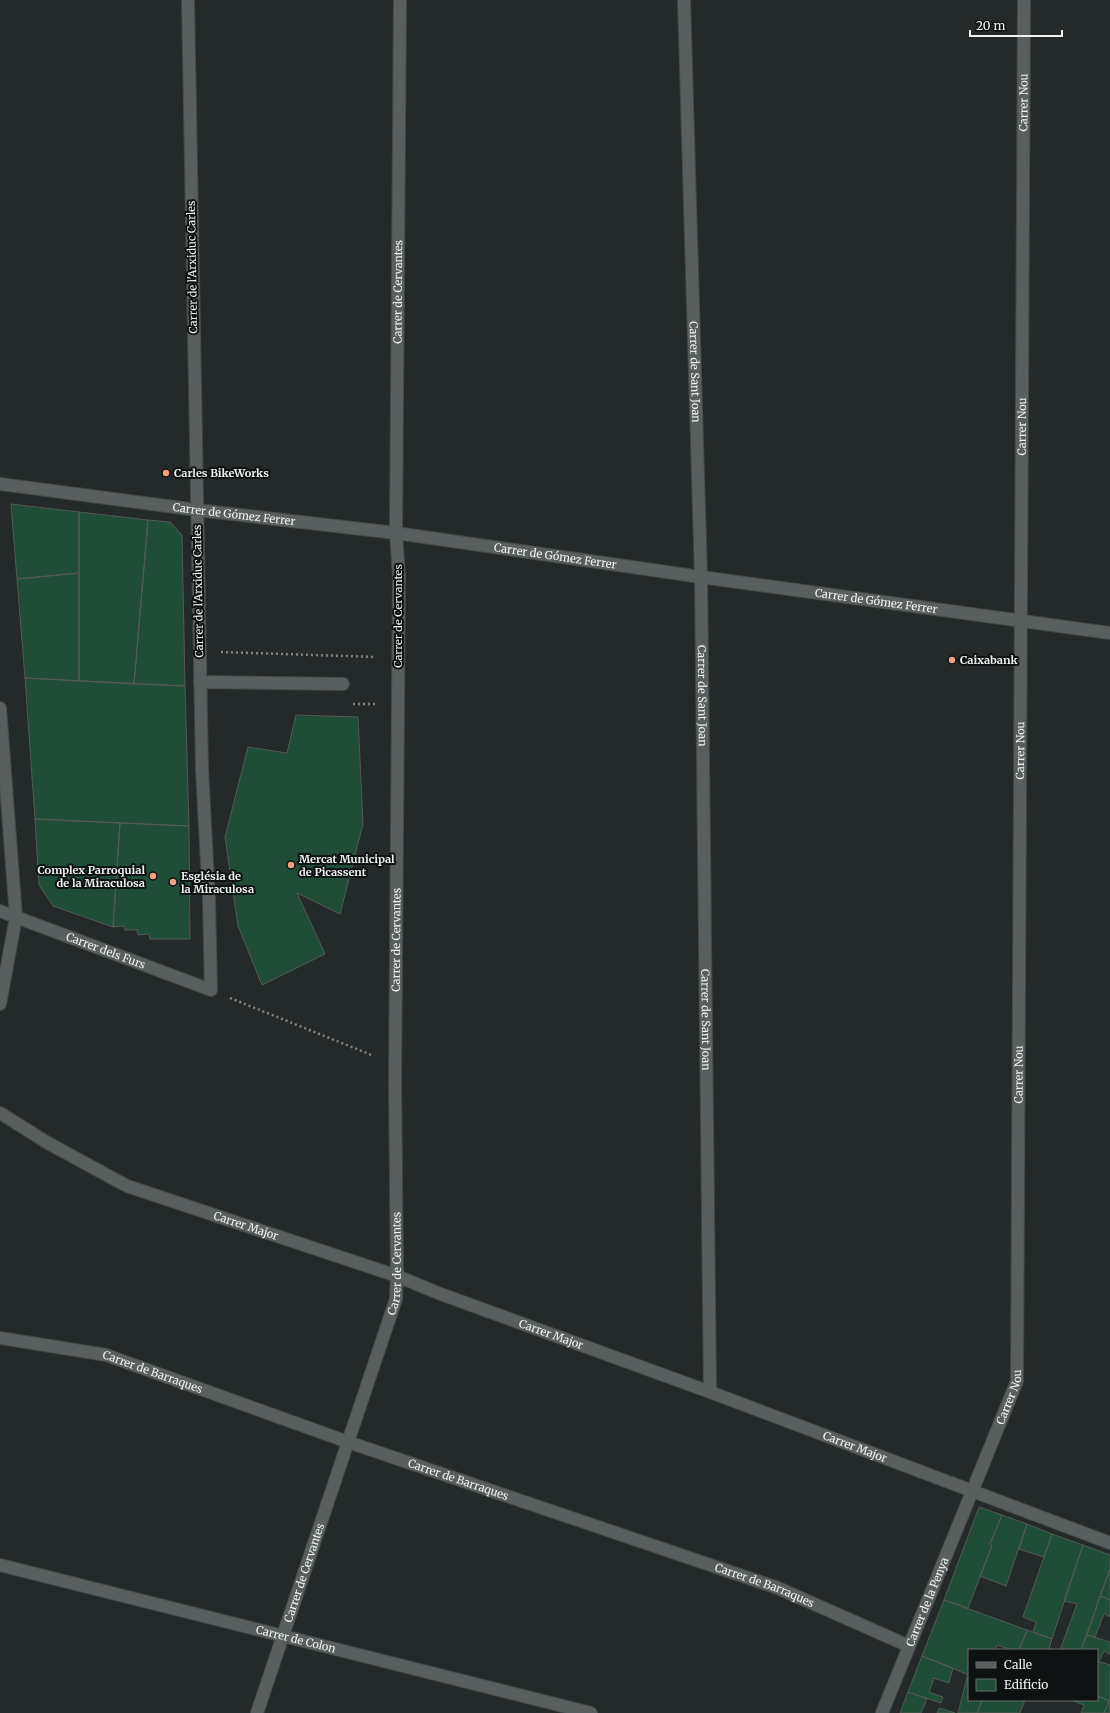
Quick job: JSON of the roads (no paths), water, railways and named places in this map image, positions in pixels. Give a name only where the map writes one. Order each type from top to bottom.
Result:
[{"type":"street","name":"Carrer de l'Arxiduc Carles","points":[[188,0],[202,770],[209,900],[211,990]]},
{"type":"street","name":"Carrer de Cervantes","points":[[257,1713],[396,1299],[395,1065],[399,576],[396,533],[400,0]]},
{"type":"street","name":"Carrer de Sant Joan","points":[[684,0],[702,577],[710,1392]]},
{"type":"street","name":"Carrer Nou","points":[[973,1492],[1017,1380],[1024,0]]},
{"type":"street","name":"Carrer de Gómez Ferrer","points":[[0,484],[197,510],[396,533],[1110,633]]},
{"type":"street","points":[[200,682],[343,684]]},
{"type":"street","points":[[0,708],[16,917],[0,1004]]},
{"type":"street","name":"Carrer dels Furs","points":[[0,911],[211,990]]},
{"type":"street","name":"Carrer Major","points":[[0,1113],[48,1143],[127,1186],[397,1276],[438,1293],[710,1392],[1110,1543]]},
{"type":"street","name":"Carrer de Barraques","points":[[0,1338],[106,1355],[348,1442],[778,1588],[910,1646]]},
{"type":"street","name":"Carrer de la Penya","points":[[882,1713],[973,1492]]},
{"type":"street","name":"Carrer de Colon","points":[[0,1566],[591,1713]]},
{"type":"place","name":"Carles BikeWorks","points":[[166,473]]},
{"type":"place","name":"Caixabank","points":[[952,660]]},
{"type":"place","name":"Mercat Municipal de Picassent","points":[[291,865]]},
{"type":"place","name":"Complex Parroquial de la Miraculosa","points":[[153,876]]},
{"type":"place","name":"Església de la Miraculosa","points":[[173,882]]}]
